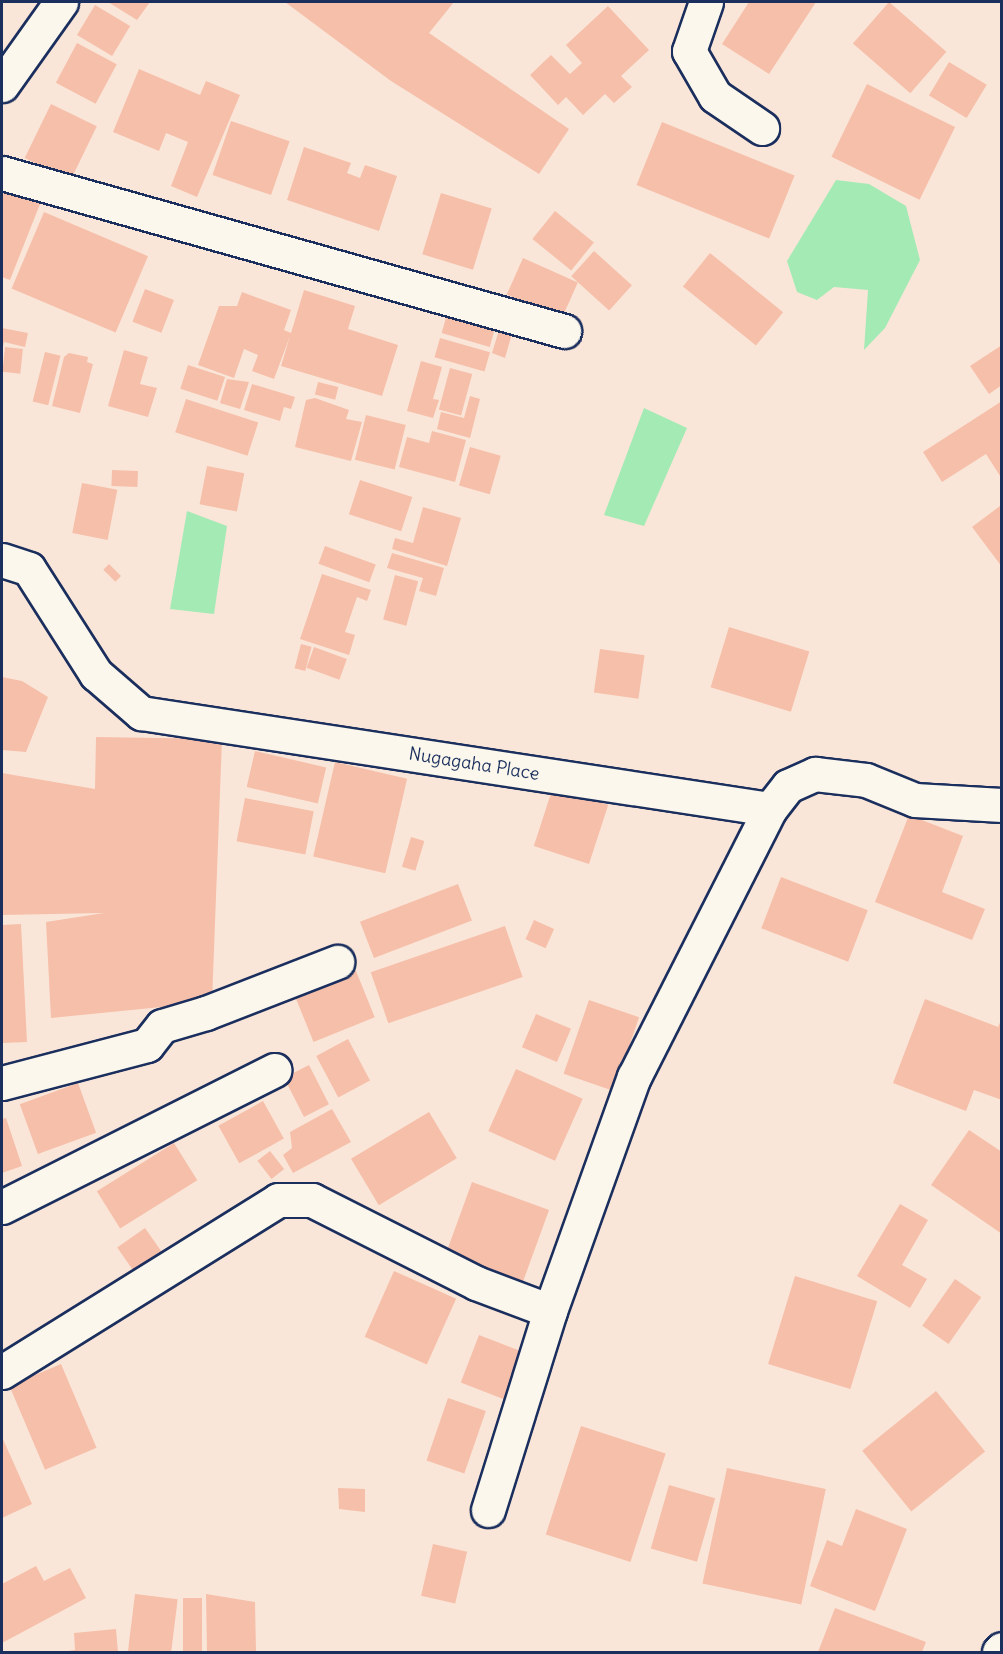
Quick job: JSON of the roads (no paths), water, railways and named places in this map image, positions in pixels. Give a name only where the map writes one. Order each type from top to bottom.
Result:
[{"type":"street","points":[[2,85],[60,2]]},
{"type":"street","points":[[706,2],[689,51],[715,96],[762,128]]},
{"type":"street","points":[[2,173],[564,331]]},
{"type":"street","name":"Nugagaha Place","points":[[2,560],[29,569],[96,674],[141,713],[770,809]]},
{"type":"street","points":[[488,1510],[550,1311],[634,1077],[770,809],[788,786],[815,774],[866,780],[915,800],[1002,805]]},
{"type":"street","points":[[2,1083],[147,1045],[162,1026],[206,1013],[337,962]]},
{"type":"street","points":[[2,1207],[274,1070]]},
{"type":"street","points":[[2,1372],[278,1200],[312,1200],[476,1283],[550,1311]]}]
